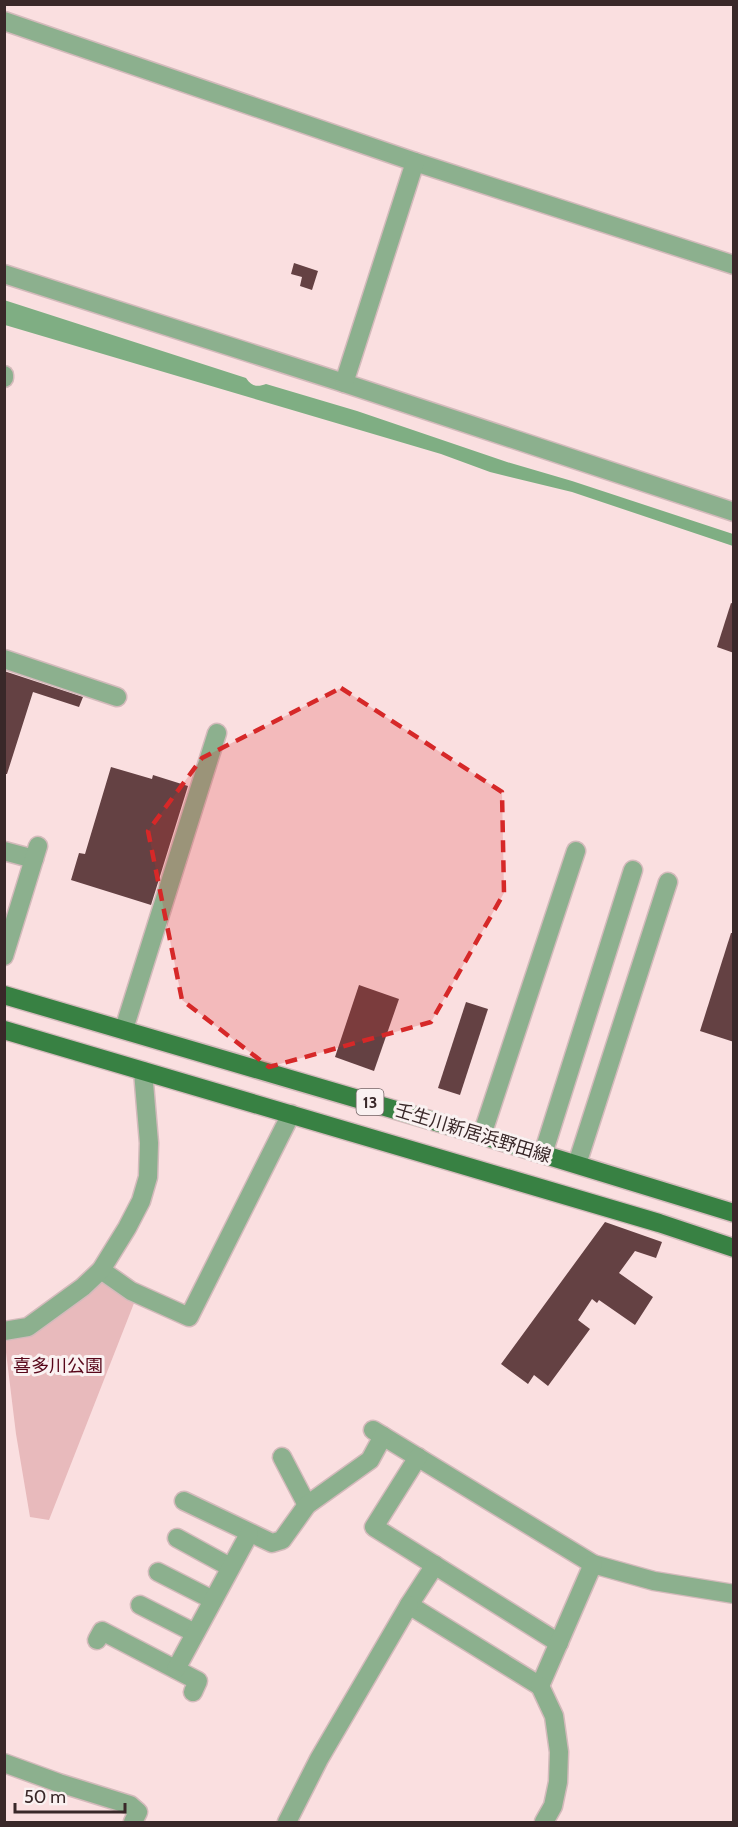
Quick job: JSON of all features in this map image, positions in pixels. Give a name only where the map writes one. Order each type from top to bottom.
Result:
[{"type":"main road","name":"壬生川新居浜野田線","points":[[4,995],[577,1164],[734,1213]]},
{"type":"main road","name":"壬生川新居浜野田線","points":[[4,1030],[659,1223],[734,1248]]},
{"type":"street","points":[[4,21],[415,162],[734,265]]},
{"type":"street","points":[[344,383],[415,162]]},
{"type":"street","points":[[4,274],[734,512]]},
{"type":"street","points":[[4,659],[117,697]]},
{"type":"street","points":[[124,1029],[216,733]]},
{"type":"street","points":[[4,851],[36,853],[12,908],[4,956]]},
{"type":"street","points":[[482,1136],[576,852]]},
{"type":"street","points":[[543,1154],[633,870]]},
{"type":"street","points":[[577,1164],[668,882]]},
{"type":"street","points":[[4,1331],[28,1326],[83,1287],[101,1270],[127,1228],[141,1201],[148,1177],[149,1143],[143,1071]]},
{"type":"street","points":[[101,1270],[131,1291],[189,1317],[291,1114]]},
{"type":"street","points":[[184,1501],[272,1544],[282,1540],[307,1505],[370,1460],[378,1433],[593,1564],[654,1581],[734,1594]]},
{"type":"street","points":[[282,1457],[307,1505]]},
{"type":"street","points":[[418,1457],[374,1527],[559,1643]]},
{"type":"street","points":[[176,1669],[249,1533]]},
{"type":"street","points":[[177,1538],[230,1567]]},
{"type":"street","points":[[540,1686],[593,1564]]},
{"type":"street","points":[[287,1822],[319,1759],[435,1565]]},
{"type":"street","points":[[158,1572],[213,1600]]},
{"type":"street","points":[[140,1605],[195,1633]]},
{"type":"street","points":[[409,1605],[540,1686],[554,1716],[559,1752],[558,1782],[553,1806],[544,1822]]},
{"type":"street","points":[[97,1640],[102,1630],[176,1669],[198,1681],[193,1692]]},
{"type":"street","points":[[4,1762],[59,1783],[130,1805],[138,1812],[133,1822]]},
{"type":"highlighted area","points":[[341,688],[502,792],[504,893],[431,1022],[269,1067],[182,1000],[148,831],[202,758]]},
{"type":"green space","name":"喜多川公園","points":[[101,1270],[138,1293],[49,1520],[30,1517],[16,1434],[4,1331],[28,1326]]},
{"type":"shaded area","points":[[4,300],[246,378],[255,386],[266,384],[357,411],[507,462],[733,534],[733,546],[572,492],[490,472],[441,454],[5,325]]},
{"type":"building","points":[[294,263],[318,271],[312,290],[300,286],[302,277],[291,274]]},
{"type":"building","points":[[731,603],[734,604],[734,653],[717,647]]},
{"type":"building","points":[[4,671],[83,697],[79,707],[33,692],[7,774],[4,774]]},
{"type":"building","points":[[111,767],[152,779],[153,775],[188,786],[151,905],[71,880],[79,853],[85,854]]},
{"type":"building","points":[[731,933],[734,933],[734,1042],[700,1031]]},
{"type":"building","points":[[359,985],[399,999],[374,1071],[335,1057]]},
{"type":"building","points":[[466,1002],[488,1009],[460,1095],[438,1088]]},
{"type":"building","points":[[605,1222],[662,1242],[656,1258],[635,1251],[619,1273],[653,1297],[635,1325],[599,1300],[597,1303],[592,1299],[578,1320],[590,1329],[548,1386],[534,1375],[528,1384],[501,1364]]}]
